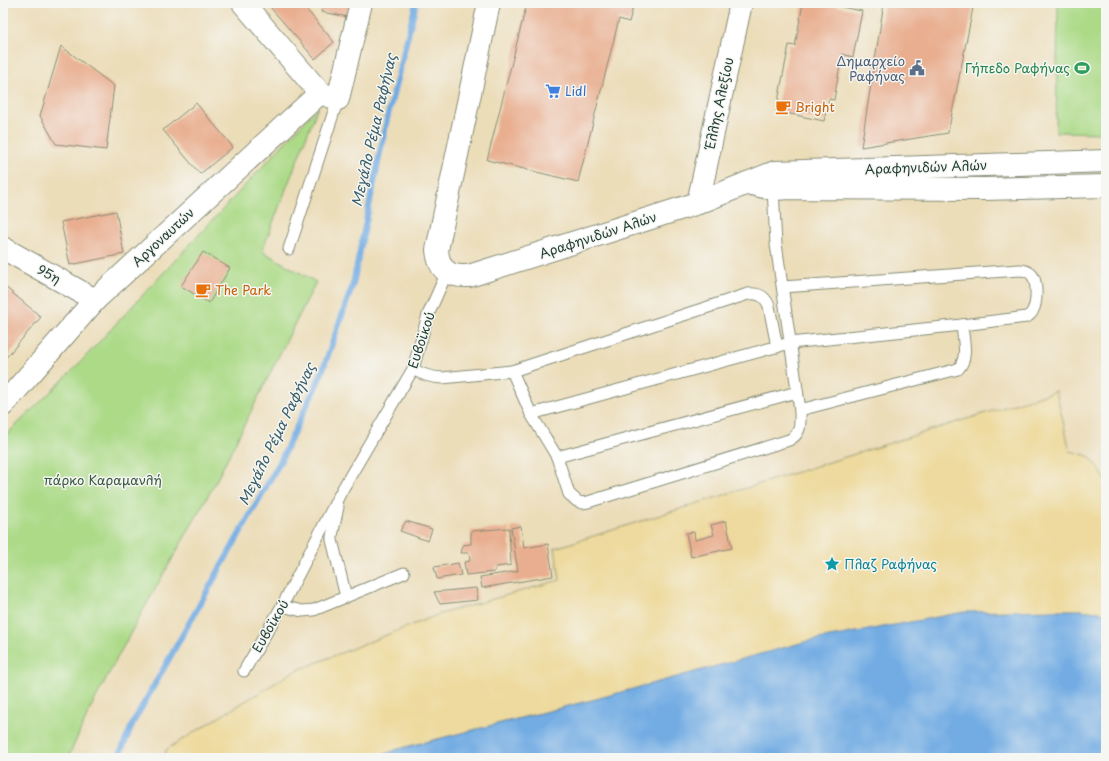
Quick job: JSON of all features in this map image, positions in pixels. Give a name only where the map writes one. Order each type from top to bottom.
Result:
[{"type":"street","points":[[243,3],[329,96],[361,3]]},
{"type":"street","points":[[447,272],[441,267],[437,250],[489,3]]},
{"type":"street","name":"Έλλης Αλεξίου","points":[[698,203],[741,3]]},
{"type":"street","name":"Αργοναυτών","points":[[3,405],[95,300],[329,96]]},
{"type":"street","name":"Αραφηνιδών Αλών","points":[[447,272],[453,276],[469,276],[698,203],[774,172],[1106,161]]},
{"type":"street","name":"Αραφηνιδών Αλών","points":[[748,183],[773,189],[984,189],[1106,186]]},
{"type":"street","name":"95η","points":[[3,248],[95,300]]},
{"type":"lane","points":[[289,249],[329,96]]},
{"type":"lane","points":[[512,371],[532,414],[557,457],[569,494],[577,501],[582,503],[789,440],[797,434],[799,430],[800,410],[776,244],[773,189]]},
{"type":"lane","points":[[532,414],[790,343],[1021,319],[1031,314],[1035,304],[1036,286],[1035,279],[1032,274],[1026,270],[1019,270],[783,287]]},
{"type":"lane","name":"Ευβοϊκού","points":[[244,671],[282,606],[342,490],[412,369],[428,315],[447,272]]},
{"type":"lane","points":[[412,369],[427,376],[442,378],[512,371],[748,294],[755,294],[766,300],[769,306],[777,347]]},
{"type":"lane","points":[[800,410],[958,369],[962,365],[965,355],[962,325]]},
{"type":"lane","points":[[557,457],[797,392]]},
{"type":"lane","points":[[342,490],[332,536],[346,597]]},
{"type":"lane","points":[[282,606],[302,611],[314,610],[404,573]]},
{"type":"green space","name":"Γήπεδο Ραφήνας","points":[[1058,3],[1106,3],[1106,133],[1056,132]]},
{"type":"green space","name":"πάρκο Καραμανλή","points":[[318,107],[262,251],[316,282],[213,487],[137,621],[91,707],[68,758],[3,758],[3,438],[72,371]]},
{"type":"sand","name":"Πλαζ Ραφήνας","points":[[1056,391],[1070,451],[1089,456],[1106,481],[1106,613],[1080,610],[592,700],[398,749],[375,758],[163,758],[167,749],[293,672],[437,615],[560,580],[555,548]]},
{"type":"water","points":[[1080,610],[1106,613],[1106,758],[375,758],[398,749],[592,700],[808,641],[964,612]]},
{"type":"building","points":[[275,3],[301,3],[334,42],[315,59],[270,7]]},
{"type":"building","points":[[323,3],[357,3],[354,18],[321,12]]},
{"type":"building","name":"Lidl","points":[[527,3],[634,3],[629,22],[619,19],[578,182],[487,160]]},
{"type":"building","points":[[803,3],[821,3],[862,11],[853,57],[842,54],[834,100],[829,99],[824,121],[776,111],[789,45],[795,46]]},
{"type":"building","name":"Δημαρχείο Ραφήνας","points":[[884,3],[974,3],[948,133],[861,147]]},
{"type":"building","points":[[61,46],[114,86],[106,150],[56,144],[40,116]]},
{"type":"building","points":[[196,103],[233,147],[200,174],[163,130]]},
{"type":"building","points":[[116,211],[124,254],[70,265],[61,222]]},
{"type":"building","points":[[203,252],[230,268],[209,303],[181,286]]},
{"type":"building","points":[[3,285],[41,317],[3,361]]},
{"type":"building","points":[[406,521],[432,529],[428,541],[400,531]]},
{"type":"building","points":[[726,521],[732,548],[691,557],[686,533],[694,532],[695,540],[714,535],[711,525]]},
{"type":"building","points":[[521,526],[524,548],[548,544],[553,576],[482,588],[480,577],[518,571],[511,528]]},
{"type":"building","points":[[509,528],[511,565],[496,567],[494,572],[466,575],[464,562],[470,561],[469,553],[461,553],[463,545],[471,544],[471,531]]},
{"type":"building","points":[[458,563],[461,575],[437,579],[434,567]]},
{"type":"building","points":[[476,588],[478,600],[440,604],[434,592]]},
{"type":"waterway","name":"Μεγάλο Ρέμα Ραφήνας","points":[[118,758],[134,721],[280,462],[321,375],[353,284],[387,119],[416,3]]},
{"type":"place","name":"Δημαρχείο Ραφήνας","points":[[917,68]]},
{"type":"place","name":"Γήπεδο Ραφήνας","points":[[1082,68]]},
{"type":"place","name":"Lidl","points":[[553,91]]},
{"type":"place","name":"Bright","points":[[783,107]]},
{"type":"place","name":"The Park","points":[[203,290]]},
{"type":"place","name":"Πλαζ Ραφήνας","points":[[832,564]]}]
